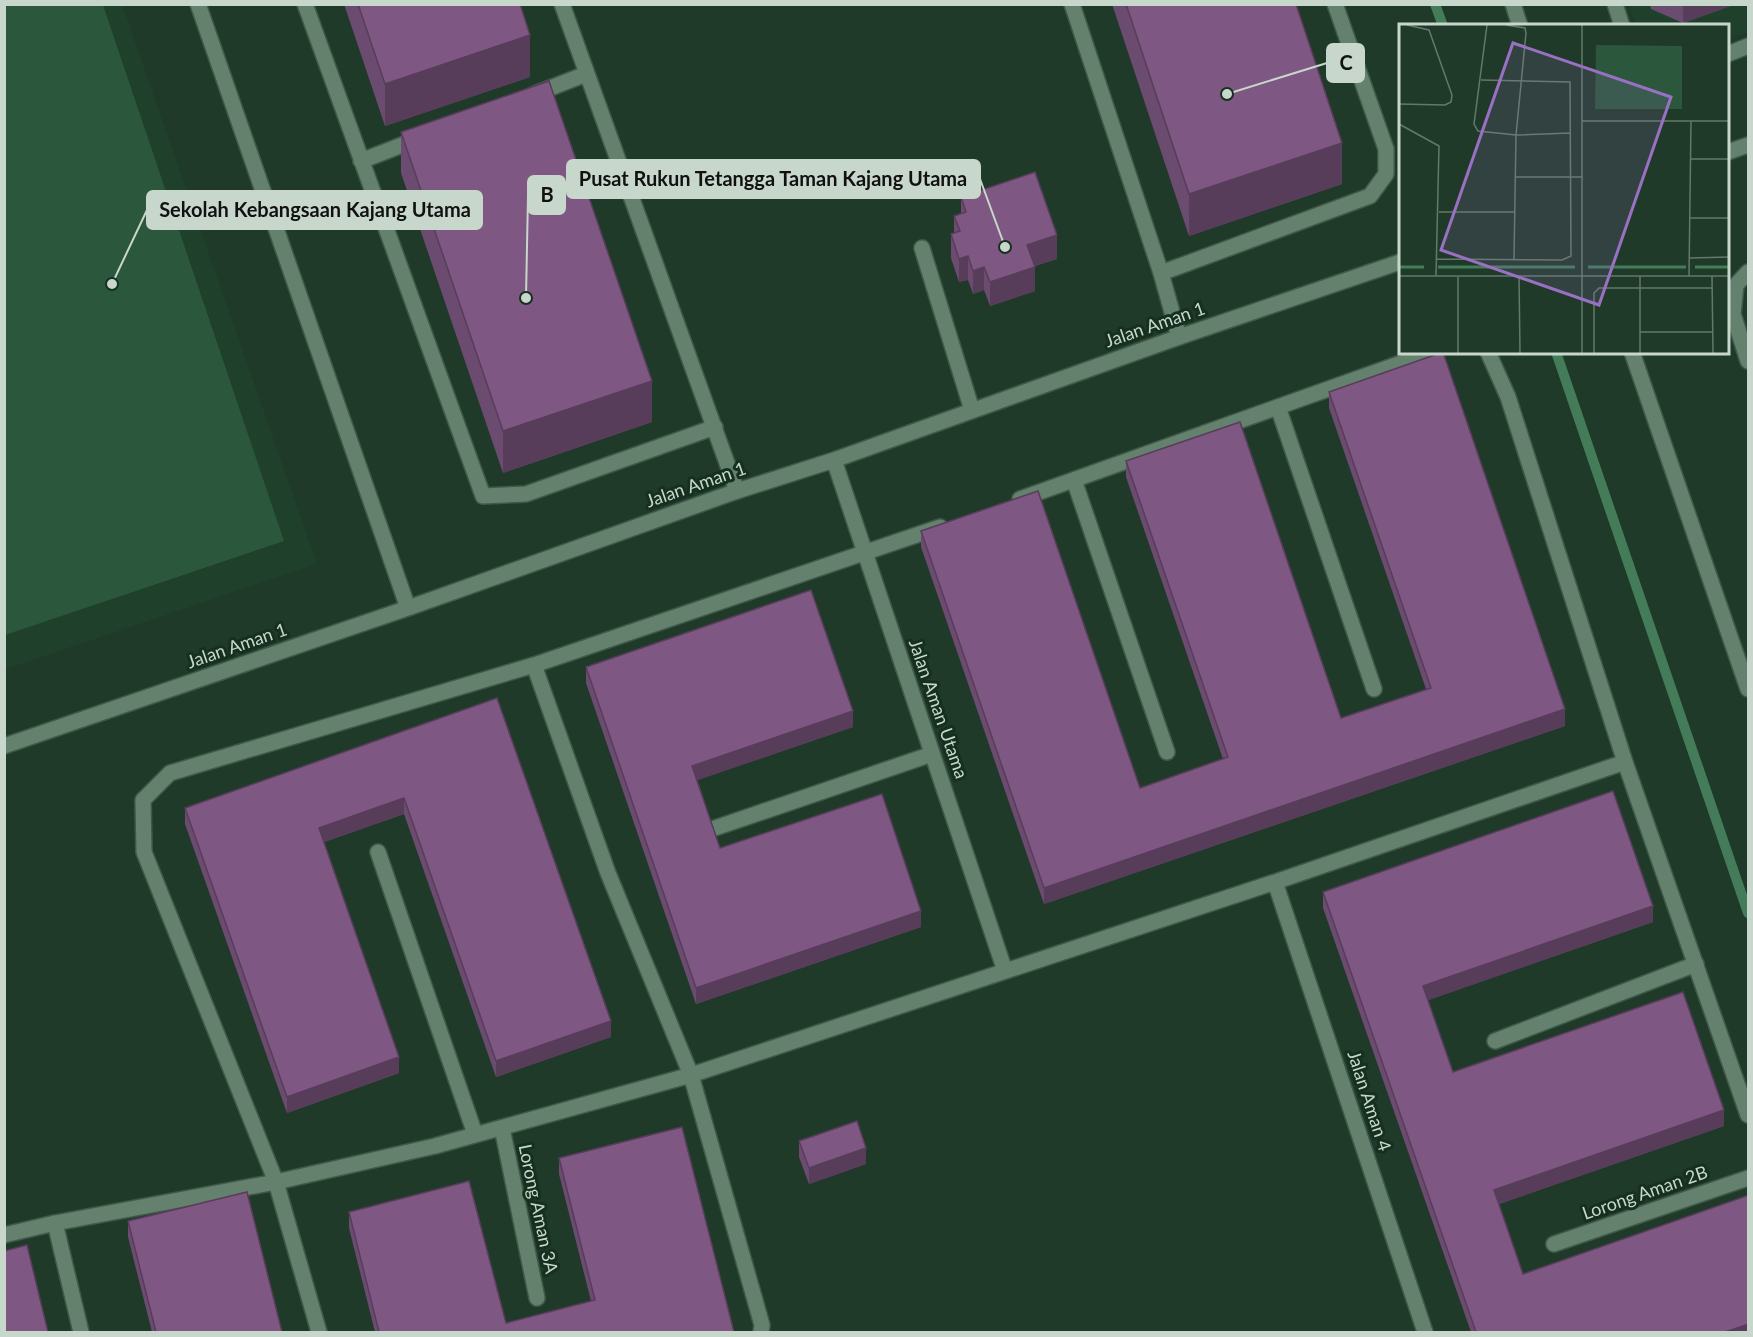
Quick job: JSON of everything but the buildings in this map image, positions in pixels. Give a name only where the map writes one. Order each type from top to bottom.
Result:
[{"type":"street","points":[[198,4],[408,608]]},
{"type":"street","points":[[305,4],[483,496],[526,494],[715,427]]},
{"type":"street","points":[[562,4],[737,491]]},
{"type":"street","points":[[1072,4],[1161,273],[1179,337]]},
{"type":"street","points":[[1161,273],[1370,196],[1386,174],[1386,149],[1335,4]]},
{"type":"street","points":[[1513,4],[1520,24]]},
{"type":"street","points":[[1615,4],[1621,24]]},
{"type":"street","points":[[1729,54],[1749,46]]},
{"type":"street","points":[[522,99],[586,74]]},
{"type":"street","points":[[361,161],[436,132]]},
{"type":"street","points":[[1729,152],[1749,145]]},
{"type":"street","points":[[922,248],[972,410]]},
{"type":"street","name":"Jalan Aman 1","points":[[4,746],[408,608],[737,491],[834,460],[1179,337],[1399,263]]},
{"type":"street","points":[[1749,272],[1736,285],[1733,314],[1749,361]]},
{"type":"street","points":[[1008,503],[1426,354]]},
{"type":"street","points":[[1489,354],[1508,397],[1625,762],[1749,1115]]},
{"type":"street","points":[[1633,354],[1748,686]]},
{"type":"street","points":[[1278,407],[1374,689]]},
{"type":"street","name":"Jalan Aman Utama","points":[[834,460],[1005,971]]},
{"type":"street","points":[[1074,480],[1167,752]]},
{"type":"street","points":[[319,1332],[276,1182],[144,852],[143,800],[170,773],[534,666],[953,522]]},
{"type":"street","points":[[534,666],[608,873],[691,1075],[762,1325],[762,1332]]},
{"type":"street","points":[[715,828],[932,754]]},
{"type":"street","points":[[4,1235],[55,1223],[276,1182],[435,1146],[691,1075],[1275,882],[1625,762]]},
{"type":"street","points":[[378,852],[475,1134]]},
{"type":"street","name":"Jalan Aman 4","points":[[1275,882],[1425,1332]]},
{"type":"street","points":[[1495,1041],[1696,964]]},
{"type":"street","name":"Lorong Aman 3A","points":[[502,1128],[537,1298]]},
{"type":"street","name":"Lorong Aman 2B","points":[[1554,1244],[1749,1179]]},
{"type":"street","points":[[55,1223],[81,1332]]},
{"type":"shaded area","points":[[4,5],[122,5],[317,564],[5,669]]},
{"type":"shaded area","points":[[4,5],[103,5],[284,541],[5,635]]},
{"type":"shaded area","points":[[1629,5],[1748,5],[1748,32],[1729,39],[1729,24],[1636,24]]},
{"type":"waterway","points":[[1435,4],[1442,24]]},
{"type":"waterway","points":[[1557,354],[1748,913]]},
{"type":"place","name":"C","points":[[1227,94]]},
{"type":"place","name":"Pusat Rukun Tetangga Taman Kajang Utama","points":[[1005,247]]},
{"type":"place","name":"Sekolah Kebangsaan Kajang Utama","points":[[112,284]]},
{"type":"place","name":"B","points":[[526,298]]}]
